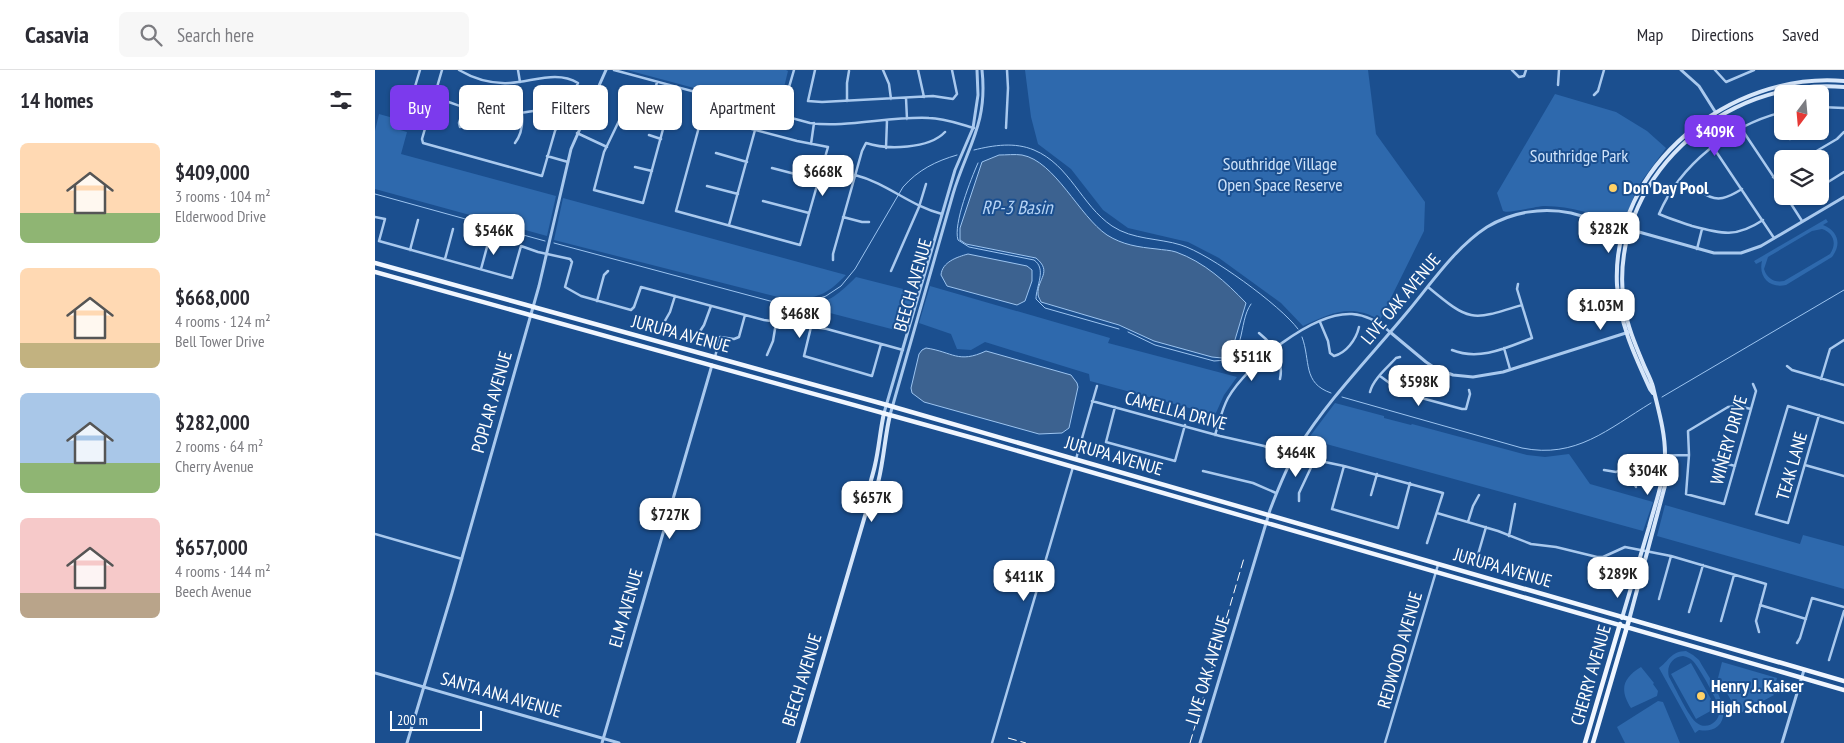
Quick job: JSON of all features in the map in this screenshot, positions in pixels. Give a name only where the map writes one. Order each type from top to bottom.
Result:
[{"type":"main road","name":"CHERRY AVENUE","points":[[1585,743],[1664,471],[1665,440],[1658,406],[1636,359],[1620,309],[1617,283],[1619,252],[1627,229],[1641,198],[1657,172],[1677,150],[1717,115],[1747,96],[1780,85],[1808,81],[1844,81]]},
{"type":"main road","points":[[1717,115],[1755,98],[1784,90],[1817,86],[1844,87]]},
{"type":"main road","name":"JURUPA AVENUE","points":[[375,263],[1076,459],[1844,682]]},
{"type":"main road","name":"JURUPA AVENUE","points":[[375,272],[885,413],[1844,690]]},
{"type":"main road","name":"BEECH AVENUE","points":[[867,509],[866,500],[885,413]]},
{"type":"main road","name":"BEECH AVENUE","points":[[798,743],[867,509],[872,502],[880,472],[890,415]]},
{"type":"main road","name":"CHERRY AVENUE","points":[[1593,743],[1648,552],[1666,482],[1664,471]]},
{"type":"street","points":[[415,85],[419,70]]},
{"type":"street","points":[[437,85],[442,70]]},
{"type":"street","points":[[459,70],[474,78],[491,82],[520,82],[552,76],[574,80],[578,83],[577,85]]},
{"type":"street","points":[[518,70],[520,82]]},
{"type":"street","name":"POPLAR AVENUE","points":[[407,743],[531,315],[549,246],[567,162],[577,133],[606,70]]},
{"type":"street","points":[[614,70],[692,92]]},
{"type":"street","points":[[790,85],[794,70]]},
{"type":"street","points":[[815,70],[808,101],[822,102],[923,97],[952,99],[956,96],[952,70]]},
{"type":"street","points":[[883,70],[889,84],[891,99]]},
{"type":"street","points":[[919,70],[923,97]]},
{"type":"street","name":"BEECH AVENUE","points":[[890,415],[890,406],[903,350],[942,214],[955,170],[973,128],[978,95],[977,70]]},
{"type":"street","name":"BEECH AVENUE","points":[[885,413],[890,406],[959,172],[978,129],[983,101],[982,70]]},
{"type":"street","points":[[1006,128],[1007,70]]},
{"type":"street","points":[[1512,70],[1519,77],[1524,76],[1526,70]]},
{"type":"street","points":[[1558,85],[1559,70]]},
{"type":"street","points":[[1594,95],[1598,91],[1604,70]]},
{"type":"street","points":[[1681,70],[1699,86],[1717,115]]},
{"type":"street","points":[[1715,70],[1726,82],[1754,70]]},
{"type":"street","points":[[847,102],[849,72]]},
{"type":"street","points":[[906,98],[907,119]]},
{"type":"street","points":[[1829,107],[1844,108]]},
{"type":"street","points":[[1763,220],[1746,230],[1722,234],[1659,214],[1667,196],[1677,181],[1713,147],[1741,128],[1774,115]]},
{"type":"street","points":[[794,119],[814,123],[937,118],[978,129]]},
{"type":"street","points":[[886,148],[887,120]]},
{"type":"street","points":[[811,144],[814,123]]},
{"type":"street","points":[[618,124],[607,147],[594,190],[643,203],[663,130]]},
{"type":"street","points":[[1741,128],[1773,177]]},
{"type":"street","points":[[425,130],[423,142],[542,176],[555,130]]},
{"type":"street","points":[[515,143],[522,130]]},
{"type":"street","points":[[697,130],[676,211],[729,226],[800,245],[828,147],[755,130],[729,226]]},
{"type":"street","points":[[833,260],[843,217],[866,143],[886,148],[900,148],[917,145],[941,136],[945,132]]},
{"type":"street","points":[[1818,150],[1837,139],[1844,132]]},
{"type":"street","points":[[577,133],[607,147]]},
{"type":"street","points":[[649,135],[661,139]]},
{"type":"street","points":[[1713,147],[1774,238]]},
{"type":"street","points":[[716,153],[747,162]]},
{"type":"street","points":[[547,156],[567,162]]},
{"type":"street","points":[[635,167],[652,171]]},
{"type":"street","points":[[772,168],[818,180]]},
{"type":"street","points":[[1829,181],[1844,172]]},
{"type":"street","points":[[855,175],[876,181],[919,207],[947,216]]},
{"type":"street","points":[[891,271],[919,207],[926,184]]},
{"type":"street","points":[[707,186],[738,194]]},
{"type":"street","points":[[1703,192],[1712,198],[1722,199],[1730,197],[1742,188]]},
{"type":"street","name":"LIVE OAK AVENUE","points":[[1200,743],[1276,493],[1297,450],[1331,403],[1428,287],[1471,239],[1491,225],[1513,216],[1541,210],[1560,211],[1717,254],[1735,254],[1755,249],[1844,197]]},
{"type":"street","points":[[763,201],[809,214]]},
{"type":"street","points":[[1792,205],[1802,221]]},
{"type":"street","points":[[375,216],[385,219],[379,241],[512,278],[521,246],[570,260],[572,262],[565,287],[581,296],[631,310],[641,287],[745,315],[776,322],[830,330],[903,350]]},
{"type":"street","points":[[843,217],[869,222]]},
{"type":"street","points":[[410,250],[418,220]]},
{"type":"street","points":[[445,260],[453,229]]},
{"type":"street","points":[[1697,249],[1703,229]]},
{"type":"street","points":[[481,269],[487,247],[487,239]]},
{"type":"street","points":[[597,300],[604,275],[608,271]]},
{"type":"street","points":[[1452,350],[1474,355],[1504,348],[1532,338],[1517,289],[1518,284]]},
{"type":"street","points":[[1428,287],[1456,310],[1470,316],[1487,316],[1522,305]]},
{"type":"street","points":[[662,326],[671,312],[675,296]]},
{"type":"street","points":[[697,336],[704,325],[711,306]]},
{"type":"street","points":[[715,357],[720,337],[734,339],[739,337],[745,315]]},
{"type":"street","points":[[1215,435],[1225,405],[1231,394],[1257,363],[1301,331],[1333,316],[1355,315],[1373,320],[1435,368],[1453,375],[1473,377],[1510,370],[1628,332]]},
{"type":"street","points":[[767,355],[773,341],[776,322]]},
{"type":"street","points":[[1320,322],[1328,341],[1330,353],[1334,356],[1348,347],[1356,337],[1359,328]]},
{"type":"street","points":[[811,327],[804,356],[872,376],[881,344]]},
{"type":"street","points":[[1259,333],[1274,349],[1281,362],[1280,379]]},
{"type":"street","points":[[1821,379],[1830,349],[1844,340]]},
{"type":"street","points":[[1504,348],[1510,370]]},
{"type":"street","points":[[1370,392],[1380,376],[1396,358],[1400,357]]},
{"type":"street","name":"ELM AVENUE","points":[[601,743],[711,365]]},
{"type":"street","points":[[1787,366],[1792,370],[1844,385]]},
{"type":"street","points":[[1421,398],[1435,368]]},
{"type":"street","points":[[1380,376],[1399,392],[1462,410],[1466,409],[1470,394],[1469,390]]},
{"type":"street","name":"WINERY DRIVE","points":[[1689,455],[1686,494],[1724,504],[1756,391],[1753,384]]},
{"type":"street","points":[[1076,459],[1097,386]]},
{"type":"street","name":"CAMELLIA DRIVE","points":[[1093,401],[1185,425],[1215,435],[1264,446],[1281,453]]},
{"type":"street","points":[[1604,470],[1613,472],[1643,456],[1689,455],[1688,431],[1728,407],[1743,406],[1751,409]]},
{"type":"street","name":"TEAK LANE","points":[[1788,406],[1819,415],[1805,465],[1788,523],[1756,514],[1788,406]]},
{"type":"street","points":[[1115,407],[1106,442],[1175,461],[1185,425]]},
{"type":"street","points":[[1819,415],[1844,423]]},
{"type":"street","points":[[1297,450],[1328,463],[1377,474],[1443,493],[1427,543]]},
{"type":"street","points":[[1299,501],[1299,493],[1315,459]]},
{"type":"street","points":[[1713,460],[1735,466]]},
{"type":"street","points":[[1805,465],[1844,476]]},
{"type":"street","points":[[1344,466],[1332,509],[1397,528],[1410,483]]},
{"type":"street","points":[[992,743],[1073,467]]},
{"type":"street","points":[[1625,467],[1636,487]]},
{"type":"street","points":[[1203,471],[1253,484],[1276,493]]},
{"type":"street","points":[[1371,495],[1377,474]]},
{"type":"street","points":[[1468,522],[1479,495]]},
{"type":"street","points":[[1509,536],[1515,504]]},
{"type":"street","points":[[1437,513],[1486,527],[1537,546],[1556,547],[1597,558],[1625,547],[1671,556],[1766,584],[1755,623],[1759,632]]},
{"type":"street","points":[[1477,558],[1486,527]]},
{"type":"street","points":[[375,534],[462,558]]},
{"type":"street","points":[[1461,556],[1477,558],[1495,564],[1497,567]]},
{"type":"street","points":[[1659,599],[1671,556]]},
{"type":"street","name":"REDWOOD AVENUE","points":[[1385,743],[1439,564]]},
{"type":"street","points":[[1689,612],[1703,565]]},
{"type":"street","points":[[1721,621],[1735,575]]},
{"type":"street","points":[[1797,644],[1812,598],[1844,609],[1829,660]]},
{"type":"street","points":[[1760,605],[1806,619]]},
{"type":"street","points":[[1782,743],[1804,670]]},
{"type":"street","name":"SANTA ANA AVENUE","points":[[375,673],[619,743]]},
{"type":"green space","points":[[627,70],[788,71],[785,85],[692,85],[692,87]]},
{"type":"green space","name":"Southridge Village Open Space Reserve","points":[[1025,70],[1368,70],[1376,134],[1425,202],[1424,231],[1380,320],[1360,312],[1350,311],[1332,314],[1303,326],[1281,303],[1219,258],[1188,242],[1128,228],[1103,210],[1071,169],[1038,144],[1031,117]]},
{"type":"green space","name":"Southridge Park","points":[[1555,94],[1616,112],[1647,131],[1666,148],[1638,186],[1624,221],[1621,223],[1555,206],[1503,211],[1497,193]]},
{"type":"green space","points":[[379,114],[390,117],[390,130],[407,132],[401,154],[556,196],[547,236],[375,189],[375,131]]},
{"type":"green space","points":[[563,198],[846,275],[822,294],[807,298],[778,297],[554,240]]},
{"type":"green space","points":[[1826,219],[1828,222],[1823,225],[1832,231],[1837,238],[1837,247],[1832,257],[1786,285],[1780,286],[1770,283],[1762,272],[1762,261],[1756,264],[1754,261]],"holes":[[[1822,229],[1832,236],[1834,243],[1830,254],[1784,281],[1775,281],[1769,278],[1764,269],[1768,257],[1812,231]]]},
{"type":"green space","points":[[856,277],[915,292],[903,332],[807,307],[834,296]]},
{"type":"green space","points":[[930,286],[1110,338],[1108,343],[1237,377],[1224,395],[1215,415],[1090,381],[1089,374],[985,342],[971,350],[957,349],[951,334],[919,323]]},
{"type":"green space","points":[[1335,403],[1384,416],[1384,418],[1527,455],[1545,457],[1569,454],[1590,484],[1653,502],[1643,531],[1308,439]]},
{"type":"green space","points":[[1665,505],[1800,544],[1803,535],[1844,546],[1844,589],[1657,536]]},
{"type":"green space","points":[[1686,651],[1699,660],[1722,702],[1722,719],[1718,726],[1713,729],[1699,730],[1695,733],[1659,668],[1673,655]],"holes":[[[1683,656],[1691,659],[1696,664],[1718,704],[1718,717],[1716,721],[1709,725],[1701,725],[1694,720],[1669,677],[1669,666],[1673,660]]]},
{"type":"green space","points":[[1722,662],[1777,678],[1774,695],[1739,714],[1718,678]]},
{"type":"green space","points":[[1691,663],[1716,708],[1696,719],[1671,674]]},
{"type":"green space","points":[[1641,667],[1654,683],[1658,691],[1657,696],[1631,708],[1625,695],[1625,684],[1630,675]]},
{"type":"green space","points":[[1658,701],[1663,702],[1680,743],[1625,743],[1617,727]]},
{"type":"water","name":"RP-3 Basin","points":[[999,155],[1022,155],[1034,159],[1045,167],[1107,235],[1131,245],[1176,252],[1196,261],[1222,280],[1246,303],[1231,353],[1222,358],[1212,357],[1154,341],[1119,325],[1041,302],[1038,289],[1044,272],[1041,263],[1036,258],[966,244],[960,240],[960,228],[982,162]]},
{"type":"water","name":"RP-3 Basin","points":[[968,254],[1027,266],[1032,270],[1032,281],[1025,301],[1017,305],[947,286],[941,275],[942,270],[947,263]]},
{"type":"water","points":[[926,348],[962,357],[969,357],[986,351],[1071,375],[1078,387],[1069,428],[1062,433],[1039,434],[924,402],[912,393],[911,388],[919,354]]},
{"type":"waterway","points":[[974,150],[1012,145],[1034,150],[1057,165],[1101,217],[1112,226],[1129,234],[1173,243],[1194,250],[1244,281],[1276,307],[1298,329]]},
{"type":"waterway","points":[[554,243],[770,301],[798,305],[826,296],[841,286],[855,269],[903,187],[928,167],[957,155]]},
{"type":"waterway","points":[[978,163],[960,213],[957,233],[958,240],[969,247],[1034,260],[1040,268],[1036,299],[1045,308],[1119,329]]},
{"type":"waterway","points":[[375,194],[545,241]]},
{"type":"waterway","points":[[1662,397],[1844,290]]},
{"type":"waterway","points":[[1128,332],[1155,345],[1214,361],[1225,359],[1232,355],[1237,348],[1244,321],[1251,304]]},
{"type":"waterway","points":[[1302,337],[1311,377],[1322,389],[1331,393]]},
{"type":"waterway","points":[[1342,397],[1522,448],[1541,450],[1559,449],[1591,439],[1606,432],[1651,403]]},
{"type":"railway","points":[[1190,743],[1244,558]]},
{"type":"railway","points":[[1008,738],[1026,743]]},
{"type":"place","name":"Don Day Pool","points":[[1613,188]]},
{"type":"place","name":"Henry J. Kaiser High School","points":[[1701,696]]}]
